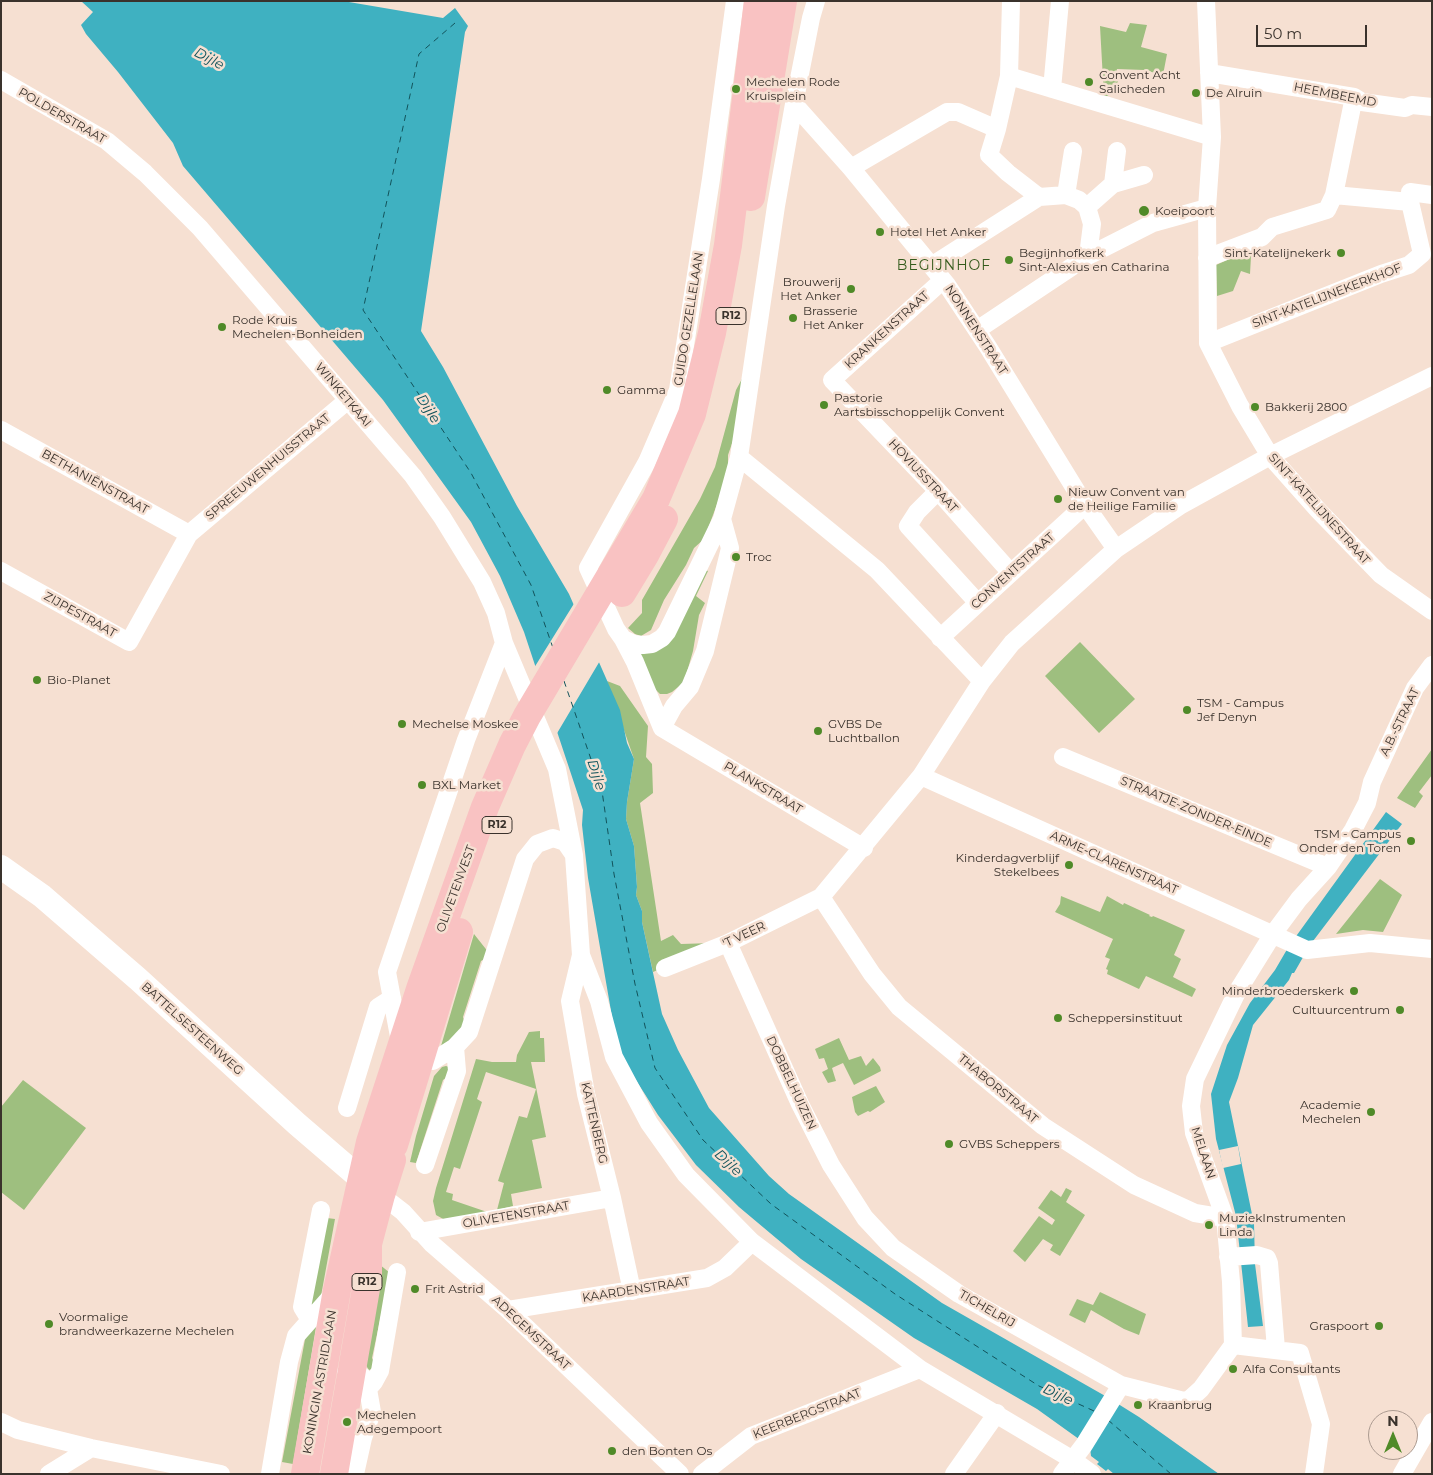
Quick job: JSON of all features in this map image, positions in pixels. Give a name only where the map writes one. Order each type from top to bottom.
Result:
[{"type":"main road","name":"GUIDO GEZELLELAAN","points":[[614,588],[656,498],[692,414],[712,333],[728,245],[756,7]]},
{"type":"main road","name":"OLIVETENVEST","points":[[385,1149],[411,1052],[485,808],[512,746],[531,726],[614,588]]},
{"type":"main road","name":"BATTELSESTEENWEG","points":[[1,867],[42,896],[72,921],[371,1188]]},
{"type":"main road","name":"KONINGIN ASTRIDLAAN","points":[[305,1474],[337,1290],[385,1149]]},
{"type":"main road","name":"KONINGIN ASTRIDLAAN","points":[[334,1474],[360,1380],[368,1277],[371,1188]]},
{"type":"street","points":[[623,639],[634,644],[652,644],[662,638],[667,632],[722,519],[739,457],[776,206],[794,104],[816,1]]},
{"type":"street","points":[[1011,1],[1009,76],[989,155],[1008,173],[1039,197]]},
{"type":"street","points":[[1052,89],[1060,1]]},
{"type":"street","name":"SINT-KATELIJNESTRAAT","points":[[1206,1],[1212,137],[1207,208],[1208,343],[1240,406],[1270,456],[1318,510],[1381,575],[1432,611]]},
{"type":"street","points":[[756,7],[811,18]]},
{"type":"street","name":"GUIDO GEZELLELAAN","points":[[662,728],[635,662],[616,629],[588,568],[647,462],[678,390],[711,180],[756,7]]},
{"type":"street","name":"HEEMBEEMD","points":[[1209,73],[1354,97],[1362,102],[1405,108],[1412,105],[1432,107]]},
{"type":"street","points":[[1009,76],[1212,137]]},
{"type":"street","name":"POLDERSTRAAT","points":[[1,80],[108,141],[145,173]]},
{"type":"street","points":[[1207,258],[1262,237],[1272,227],[1327,210],[1334,195],[1354,97]]},
{"type":"street","name":"NONNENSTRAAT","points":[[794,104],[851,168],[943,280],[977,330],[1085,505],[1116,549]]},
{"type":"street","points":[[851,168],[947,112],[958,112],[997,129]]},
{"type":"street","points":[[1113,184],[1117,151]]},
{"type":"street","points":[[1066,195],[1073,152]]},
{"type":"street","name":"WINKETKAAI","points":[[145,173],[200,228],[413,476],[442,517],[482,582],[496,613],[504,643]]},
{"type":"street","points":[[1087,207],[1113,184],[1144,175]]},
{"type":"street","points":[[931,266],[1039,197],[1066,195],[1079,200],[1087,207],[1092,224],[1088,256]]},
{"type":"street","points":[[1334,195],[1410,197],[1432,195]]},
{"type":"street","name":"SINT-KATELIJNEKERKHOF","points":[[1208,343],[1381,274],[1409,265],[1422,254],[1410,197]]},
{"type":"street","points":[[977,330],[1088,256],[1153,223],[1207,208]]},
{"type":"street","name":"KRANKENSTRAAT","points":[[832,380],[943,280]]},
{"type":"street","points":[[821,897],[864,848],[921,776],[982,681],[1012,643],[1116,549],[1181,506],[1270,456],[1432,376]]},
{"type":"street","name":"HOVIUSSTRAAT","points":[[832,380],[938,491],[1011,573]]},
{"type":"street","name":"SPREEUWENHUISSTRAAT","points":[[189,534],[348,400]]},
{"type":"street","name":"BETHANIËNSTRAAT","points":[[1,430],[189,534]]},
{"type":"street","points":[[739,457],[877,570],[982,681]]},
{"type":"street","points":[[938,491],[916,512],[908,526],[978,603]]},
{"type":"street","name":"CONVENTSTRAAT","points":[[940,638],[1085,505]]},
{"type":"street","points":[[662,728],[674,706],[690,687],[705,651],[730,548],[722,519]]},
{"type":"street","name":"ZIJPESTRAAT","points":[[1,572],[129,642],[189,534]]},
{"type":"street","points":[[504,643],[557,769],[574,855],[581,955],[599,1001],[614,1057],[649,1123],[686,1175],[752,1242],[920,1368],[997,1413],[1073,1460],[1092,1474]]},
{"type":"street","name":"OLIVETENVEST","points":[[411,1052],[392,998],[387,972],[466,740],[504,643]]},
{"type":"street","name":"A.B.-STRAAT","points":[[1328,868],[1353,830],[1367,802],[1372,782],[1415,688],[1432,665]]},
{"type":"street","name":"PLANKSTRAAT","points":[[662,728],[864,848]]},
{"type":"street","name":"STRAATJE-ZONDER-EINDE","points":[[1063,757],[1328,868]]},
{"type":"street","name":"ARME-CLARENSTRAAT","points":[[921,776],[1307,950],[1370,943],[1432,949]]},
{"type":"street","points":[[411,1052],[434,1061],[455,1048],[469,1032],[525,859],[537,844],[553,838],[565,842],[574,855]]},
{"type":"street","name":"MELAAN","points":[[1232,1345],[1231,1282],[1242,1257],[1225,1218],[1194,1133],[1191,1106],[1195,1079],[1237,992],[1272,934],[1299,899],[1328,868]]},
{"type":"street","name":"'T VEER","points":[[665,968],[728,943],[821,897]]},
{"type":"street","name":"THABORSTRAAT","points":[[821,897],[872,974],[899,1007],[1043,1126],[1134,1185],[1195,1213],[1225,1218]]},
{"type":"street","name":"DOBBELHUIZEN","points":[[728,943],[800,1104],[831,1165],[865,1218]]},
{"type":"street","name":"KATTENBERG","points":[[581,955],[570,1001],[586,1094],[612,1198],[632,1291]]},
{"type":"street","points":[[346,1108],[378,1007],[392,998]]},
{"type":"street","points":[[425,1165],[457,1070],[455,1048]]},
{"type":"street","name":"ADEGEMSTRAAT","points":[[371,1188],[402,1212],[419,1232],[508,1310],[680,1474]]},
{"type":"street","name":"OLIVETENSTRAAT","points":[[419,1232],[612,1198]]},
{"type":"street","name":"KONINGIN ASTRIDLAAN","points":[[310,1320],[302,1307],[321,1210]]},
{"type":"street","name":"TICHELRIJ","points":[[865,1218],[893,1248],[959,1294],[1117,1391],[1184,1401],[1201,1389],[1232,1345]]},
{"type":"street","name":"KAARDENSTRAAT","points":[[508,1310],[707,1278],[724,1268],[752,1242]]},
{"type":"street","points":[[1242,1257],[1267,1258],[1269,1263],[1276,1349]]},
{"type":"street","name":"KONINGIN ASTRIDLAAN","points":[[356,1474],[363,1438],[372,1412],[360,1380],[374,1382],[380,1370],[398,1272]]},
{"type":"street","name":"KONINGIN ASTRIDLAAN","points":[[270,1474],[289,1362],[296,1336],[337,1290]]},
{"type":"street","points":[[1232,1345],[1300,1353],[1321,1424],[1314,1474]]},
{"type":"street","name":"KEERBERGSTRAAT","points":[[702,1474],[751,1436],[920,1368]]},
{"type":"street","points":[[321,1378],[360,1380]]},
{"type":"street","points":[[1062,1474],[1084,1445],[1117,1391]]},
{"type":"street","points":[[954,1474],[997,1413]]},
{"type":"street","points":[[1,1422],[18,1430],[91,1448],[221,1474]]},
{"type":"street","points":[[1402,1474],[1432,1422]]},
{"type":"street","points":[[49,1474],[91,1448]]},
{"type":"green space","points":[[1130,23],[1147,25],[1141,47],[1167,54],[1163,75],[1144,70],[1117,69],[1115,80],[1118,81],[1115,91],[1104,98],[1100,26],[1126,32]]},
{"type":"green space","points":[[1251,256],[1250,274],[1241,271],[1233,291],[1217,296],[1216,265],[1234,257]]},
{"type":"green space","points":[[743,377],[738,426],[728,455],[728,475],[704,539],[694,548],[686,565],[664,600],[651,630],[641,636],[635,634],[628,628],[642,613],[642,600],[700,499],[715,467],[736,390]]},
{"type":"green space","points":[[703,569],[708,571],[696,596],[705,603],[699,615],[693,651],[687,672],[683,683],[672,692],[660,694],[653,687],[639,661],[640,652],[652,651]]},
{"type":"green space","points":[[1080,642],[1135,699],[1099,733],[1045,676]]},
{"type":"green space","points":[[607,681],[620,686],[648,726],[646,757],[652,764],[653,793],[640,803],[661,941],[673,935],[681,944],[713,943],[709,948],[653,972],[642,922],[642,911],[636,895],[634,846],[626,819],[634,759]]},
{"type":"green space","points":[[1432,749],[1432,775],[1419,792],[1423,796],[1415,808],[1397,798]]},
{"type":"green space","points":[[1380,879],[1402,895],[1383,932],[1363,930],[1336,934]]},
{"type":"green space","points":[[1061,896],[1100,912],[1107,896],[1123,905],[1124,903],[1149,916],[1185,930],[1174,955],[1181,959],[1173,977],[1196,989],[1192,997],[1146,976],[1139,989],[1107,974],[1108,970],[1106,969],[1110,959],[1105,957],[1113,939],[1055,912],[1060,904]]},
{"type":"green space","points":[[474,934],[489,953],[487,958],[481,961],[463,1017],[465,1024],[461,1033],[441,1046]]},
{"type":"green space","points":[[540,1031],[540,1038],[544,1038],[545,1062],[531,1062],[546,1137],[532,1140],[542,1188],[511,1194],[513,1206],[497,1210],[504,1183],[498,1181],[519,1116],[527,1118],[536,1089],[486,1072],[477,1099],[482,1102],[460,1169],[454,1167],[446,1192],[453,1194],[452,1200],[493,1214],[445,1220],[436,1215],[433,1201],[476,1059],[492,1062],[516,1062],[517,1055],[529,1032]]},
{"type":"green space","points":[[839,1038],[849,1060],[861,1056],[866,1066],[873,1058],[881,1071],[854,1085],[843,1063],[832,1068],[836,1081],[828,1083],[822,1072],[828,1069],[824,1058],[819,1059],[815,1049]]},
{"type":"green space","points":[[442,1067],[449,1067],[449,1076],[443,1080],[416,1163],[410,1162],[434,1076]]},
{"type":"green space","points":[[23,1080],[86,1128],[24,1210],[1,1192],[1,1107]]},
{"type":"green space","points":[[876,1086],[885,1102],[870,1112],[868,1111],[858,1116],[855,1112],[852,1097]]},
{"type":"green space","points":[[1066,1188],[1072,1191],[1066,1202],[1085,1215],[1060,1256],[1050,1250],[1053,1245],[1043,1239],[1025,1262],[1013,1251],[1039,1216],[1052,1225],[1055,1220],[1038,1208],[1051,1190],[1061,1197]]},
{"type":"green space","points":[[327,1218],[335,1219],[321,1296],[313,1305],[309,1304]]},
{"type":"green space","points":[[374,1260],[390,1273],[372,1358],[374,1362],[372,1369],[369,1370],[363,1361]]},
{"type":"green space","points":[[1100,1292],[1146,1314],[1139,1335],[1124,1329],[1091,1310],[1085,1323],[1069,1315],[1077,1299],[1093,1305]]},
{"type":"green space","points":[[312,1327],[316,1327],[293,1464],[282,1462],[306,1334]]},
{"type":"water","name":"Dijle","points":[[81,1],[343,1],[443,18],[455,8],[468,26],[465,32],[421,331],[443,367],[517,506],[569,594],[620,710],[627,743],[634,759],[626,819],[634,846],[636,895],[642,911],[642,922],[662,1014],[678,1050],[709,1108],[769,1176],[789,1194],[942,1303],[1107,1397],[1139,1417],[1219,1474],[1114,1474],[1108,1469],[1106,1471],[1091,1456],[1090,1447],[1037,1409],[914,1338],[801,1259],[739,1207],[696,1165],[658,1115],[624,1061],[615,1034],[588,878],[582,825],[583,810],[524,632],[500,576],[471,522],[383,400],[183,166],[173,143],[86,34],[81,25],[93,12]]},
{"type":"water","points":[[1386,812],[1402,824],[1310,945],[1289,980],[1253,1025],[1229,1102],[1254,1224],[1255,1264],[1263,1326],[1248,1327],[1236,1216],[1216,1139],[1211,1094],[1227,1045],[1250,1003]]},
{"type":"pier","points":[[575,602],[601,659],[556,735],[534,668]]},
{"type":"pier","points":[[1238,1146],[1241,1164],[1223,1168],[1219,1150]]},
{"type":"ferry route","points":[[455,23],[419,54],[363,310],[471,473],[531,585],[553,648]]},
{"type":"ferry route","points":[[564,681],[602,791],[614,874],[635,984],[655,1068],[703,1140],[771,1204],[895,1294],[1039,1386],[1094,1411]]},
{"type":"ferry route","points":[[1108,1420],[1171,1474]]},
{"type":"place","name":"Convent Acht Salicheden","points":[[1089,82]]},
{"type":"place","name":"Mechelen Rode Kruisplein","points":[[736,89]]},
{"type":"place","name":"De Alruin","points":[[1196,93]]},
{"type":"place","name":"Koeipoort","points":[[1144,211]]},
{"type":"place","name":"Hotel Het Anker","points":[[880,232]]},
{"type":"place","name":"Sint-Katelijnekerk","points":[[1341,253]]},
{"type":"place","name":"Begijnhofkerk Sint-Alexius en Catharina","points":[[1009,260]]},
{"type":"place","name":"Brouwerij Het Anker","points":[[851,289]]},
{"type":"place","name":"Brasserie Het Anker","points":[[793,318]]},
{"type":"place","name":"Rode Kruis Mechelen-Bonheiden","points":[[222,327]]},
{"type":"place","name":"Gamma","points":[[607,390]]},
{"type":"place","name":"Pastorie Aartsbisschoppelijk Convent","points":[[824,405]]},
{"type":"place","name":"Bakkerij 2800","points":[[1255,407]]},
{"type":"place","name":"Nieuw Convent van de Heilige Familie","points":[[1058,499]]},
{"type":"place","name":"Troc","points":[[736,557]]},
{"type":"place","name":"Bio-Planet","points":[[37,680]]},
{"type":"place","name":"TSM - Campus Jef Denyn","points":[[1187,710]]},
{"type":"place","name":"Mechelse Moskee","points":[[402,724]]},
{"type":"place","name":"GVBS De Luchtballon","points":[[818,731]]},
{"type":"place","name":"BXL Market","points":[[422,785]]},
{"type":"place","name":"TSM - Campus Onder den Toren","points":[[1411,841]]},
{"type":"place","name":"Kinderdagverblijf Stekelbees","points":[[1069,865]]},
{"type":"place","name":"Minderbroederskerk","points":[[1354,991]]},
{"type":"place","name":"Cultuurcentrum","points":[[1400,1010]]},
{"type":"place","name":"Scheppersinstituut","points":[[1058,1018]]},
{"type":"place","name":"Academie Mechelen","points":[[1371,1112]]},
{"type":"place","name":"GVBS Scheppers","points":[[949,1144]]},
{"type":"place","name":"MuziekInstrumenten Linda","points":[[1209,1225]]},
{"type":"place","name":"Frit Astrid","points":[[415,1289]]},
{"type":"place","name":"Voormalige brandweerkazerne Mechelen","points":[[49,1324]]},
{"type":"place","name":"Graspoort","points":[[1379,1326]]},
{"type":"place","name":"Alfa Consultants","points":[[1233,1369]]},
{"type":"place","name":"Kraanbrug","points":[[1138,1405]]},
{"type":"place","name":"Mechelen Adegempoort","points":[[347,1422]]},
{"type":"place","name":"den Bonten Os","points":[[612,1451]]},
{"type":"district","name":"BEGIJNHOF","points":[[944,266]]}]
